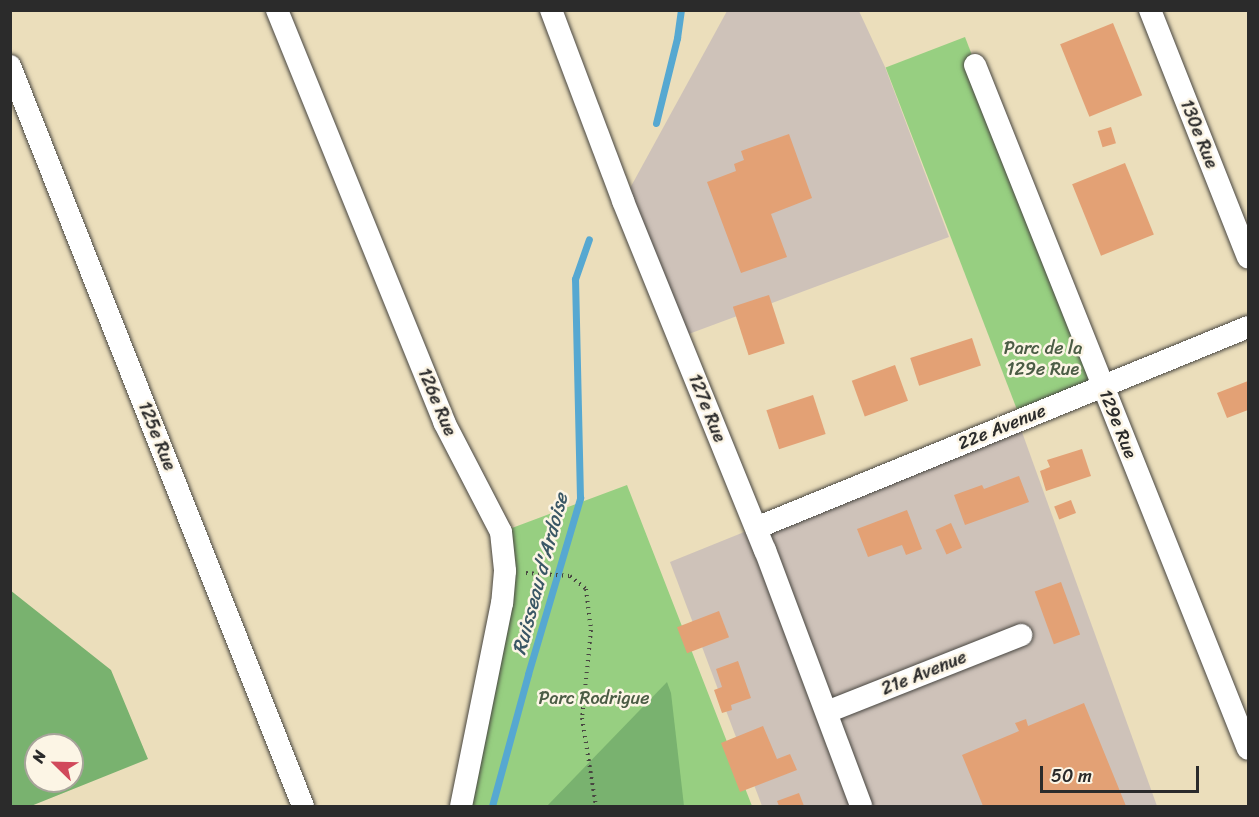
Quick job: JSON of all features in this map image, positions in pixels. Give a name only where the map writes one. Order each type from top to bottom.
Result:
[{"type":"street","name":"126e Rue","points":[[277,10],[444,422],[501,531],[505,571],[502,603],[461,807]]},
{"type":"street","name":"127e Rue","points":[[551,10],[622,201],[756,528],[861,807]]},
{"type":"street","name":"130e Rue","points":[[1150,10],[1248,257]]},
{"type":"street","name":"129e Rue","points":[[975,65],[1248,748]]},
{"type":"street","name":"125e Rue","points":[[10,66],[303,807]]},
{"type":"street","name":"22e Avenue","points":[[756,528],[1248,327]]},
{"type":"street","name":"21e Avenue","points":[[826,712],[1022,635]]},
{"type":"path","points":[[542,574],[570,576],[585,589],[591,630],[582,718],[596,807]]},
{"type":"shaded area","points":[[727,11],[859,11],[885,67],[949,237],[678,338],[623,201]]},
{"type":"shaded area","points":[[1018,421],[1157,806],[762,806],[670,562]]},
{"type":"green space","name":"Parc de la 129e Rue","points":[[965,37],[1099,387],[1020,418],[886,67]]},
{"type":"green space","name":"Parc Rodrigue","points":[[627,485],[752,806],[461,806],[487,686],[501,532]]},
{"type":"green space","points":[[10,590],[111,670],[148,759],[84,785],[84,733],[24,733],[24,793],[63,793],[31,806],[11,806]]},
{"type":"green space","points":[[667,682],[671,693],[684,806],[547,806]]},
{"type":"building","points":[[1113,23],[1142,95],[1089,117],[1060,44]]},
{"type":"building","points":[[1111,127],[1116,143],[1103,147],[1098,131]]},
{"type":"building","points":[[789,134],[812,198],[771,214],[787,257],[741,273],[707,182],[736,171],[734,164],[744,160],[741,151]]},
{"type":"building","points":[[1125,163],[1154,234],[1101,256],[1072,184]]},
{"type":"building","points":[[769,295],[785,344],[749,355],[733,307]]},
{"type":"building","points":[[972,338],[981,366],[919,386],[910,358]]},
{"type":"building","points":[[895,365],[908,401],[865,416],[852,381]]},
{"type":"building","points":[[1248,381],[1248,410],[1227,418],[1217,393]]},
{"type":"building","points":[[813,395],[826,434],[779,449],[766,410]]},
{"type":"building","points":[[1082,449],[1091,476],[1046,491],[1040,471],[1050,467],[1047,460]]},
{"type":"building","points":[[1019,476],[1029,502],[965,525],[954,495],[982,485],[984,489]]},
{"type":"building","points":[[1071,500],[1076,513],[1059,520],[1054,506]]},
{"type":"building","points":[[907,510],[922,549],[906,555],[902,545],[868,557],[857,529]]},
{"type":"building","points":[[951,523],[962,548],[946,555],[935,530]]},
{"type":"building","points":[[1061,582],[1080,635],[1054,644],[1035,592]]},
{"type":"building","points":[[719,611],[729,637],[687,653],[677,627]]},
{"type":"building","points":[[738,661],[751,698],[731,705],[732,710],[722,713],[714,690],[722,687],[716,669]]},
{"type":"building","points":[[1084,703],[1126,806],[983,806],[962,755],[1019,731],[1015,723],[1026,719],[1028,726]]},
{"type":"building","points":[[763,726],[777,759],[790,754],[797,770],[740,792],[721,743]]},
{"type":"building","points":[[799,793],[804,806],[779,806],[777,801]]},
{"type":"waterway","name":"Ruisseau d'Ardoise","points":[[656,123],[677,38],[681,10]]},
{"type":"waterway","name":"Ruisseau d'Ardoise","points":[[492,806],[580,498],[575,279],[589,239]]}]
